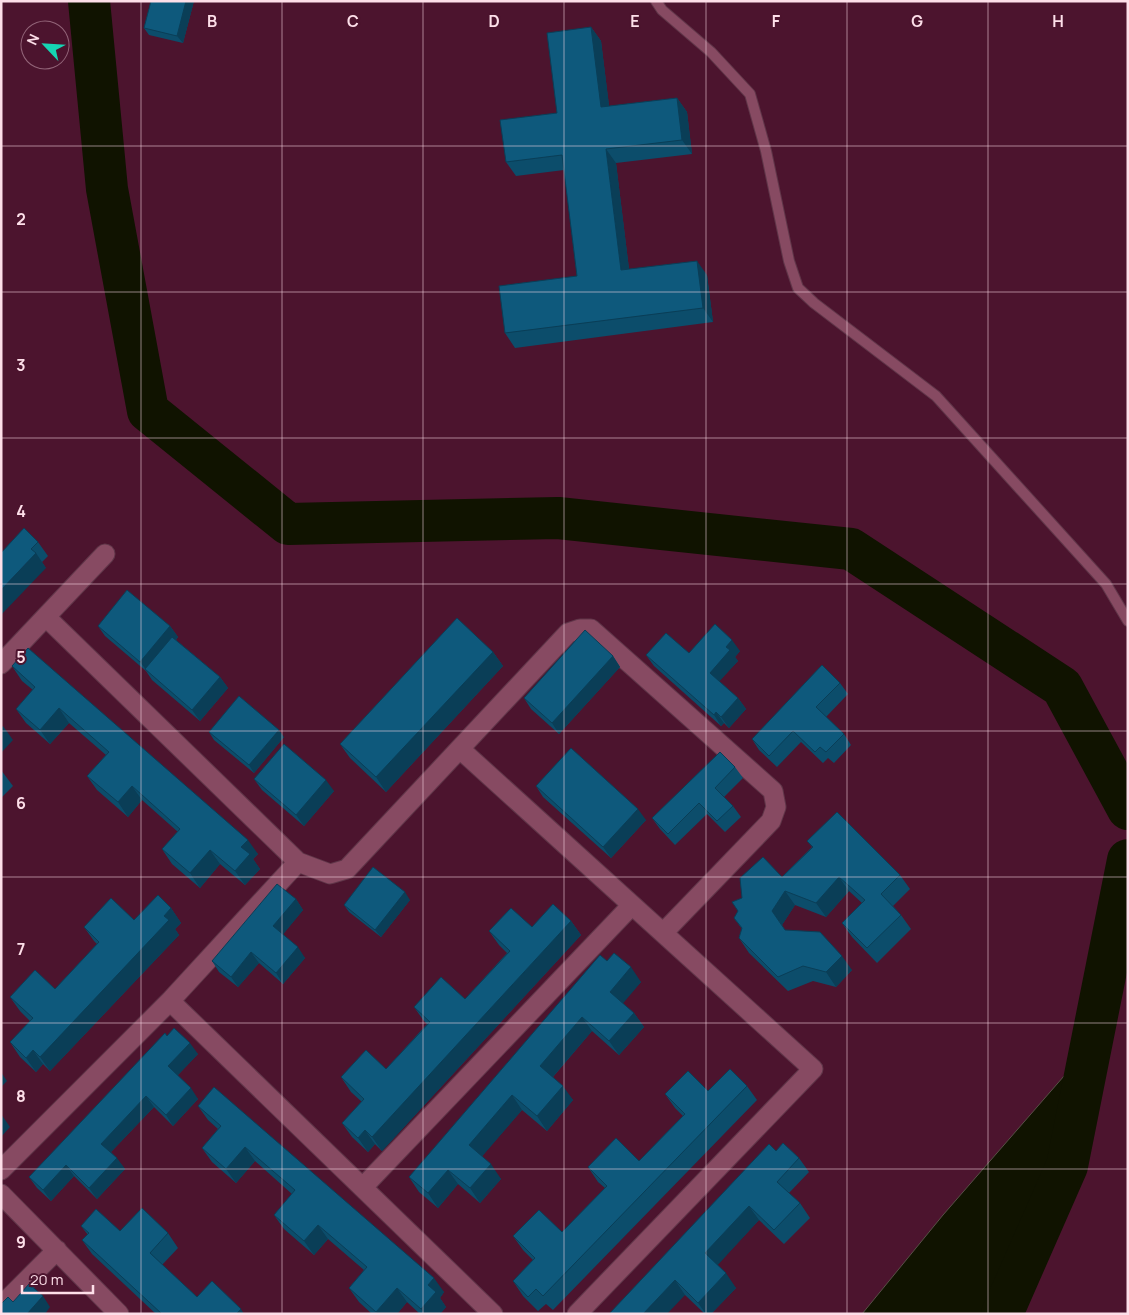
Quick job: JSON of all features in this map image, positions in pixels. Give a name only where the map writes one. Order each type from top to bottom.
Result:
[{"type":"street","points":[[1,664],[105,554]]},
{"type":"street","points":[[46,617],[298,862],[330,874],[347,869],[568,633],[580,629],[591,629],[773,792],[776,807],[771,821],[663,933]]},
{"type":"street","points":[[460,749],[813,1069],[577,1314]]},
{"type":"street","points":[[1,1170],[170,1001],[298,862]]},
{"type":"street","points":[[363,1187],[632,905]]},
{"type":"street","points":[[170,1001],[493,1314]]},
{"type":"street","points":[[1,1194],[119,1314]]},
{"type":"street","points":[[1,1306],[57,1250]]},
{"type":"lane","points":[[656,1],[662,10],[711,52],[750,94],[766,151],[789,261],[798,288],[814,303],[936,396],[1106,584],[1128,621]]},
{"type":"shaded area","points":[[1091,1045],[1021,1314],[862,1314],[943,1215]]},
{"type":"building","points":[[151,1],[186,1],[177,36],[144,28]]},
{"type":"building","points":[[591,27],[601,107],[677,98],[682,140],[606,149],[621,270],[697,261],[703,308],[505,333],[499,286],[577,276],[562,155],[506,162],[500,120],[557,113],[547,33]]},
{"type":"building","points":[[24,528],[38,542],[31,549],[36,553],[1,590],[1,553]]},
{"type":"building","points":[[127,590],[170,626],[140,662],[98,626]]},
{"type":"building","points":[[457,618],[493,652],[376,777],[340,744]]},
{"type":"building","points":[[715,624],[732,640],[726,647],[730,650],[710,673],[738,698],[721,717],[716,712],[714,715],[646,655],[666,633],[689,653]]},
{"type":"building","points":[[585,630],[613,656],[552,723],[524,698]]},
{"type":"building","points":[[172,637],[220,677],[192,710],[145,669]]},
{"type":"building","points":[[28,648],[248,840],[241,847],[250,854],[235,871],[210,850],[190,873],[162,849],[180,829],[132,786],[118,802],[87,776],[109,752],[59,708],[40,730],[16,709],[35,687],[12,666]]},
{"type":"building","points":[[822,665],[840,683],[816,707],[844,734],[826,752],[820,747],[815,752],[793,731],[769,756],[752,739]]},
{"type":"building","points":[[239,696],[279,730],[249,765],[209,732]]},
{"type":"building","points":[[284,744],[326,780],[296,815],[254,779]]},
{"type":"building","points":[[571,748],[638,809],[603,847],[536,786]]},
{"type":"building","points":[[720,752],[735,767],[715,788],[733,806],[717,821],[699,803],[668,834],[652,818]]},
{"type":"building","points":[[837,812],[900,875],[881,894],[901,915],[867,948],[842,923],[865,900],[839,877],[816,903],[785,891],[772,911],[785,930],[820,932],[842,956],[826,972],[803,966],[778,977],[739,938],[742,928],[734,918],[738,911],[732,902],[742,898],[740,878],[763,857],[782,877],[813,847],[807,841]]},
{"type":"building","points":[[373,867],[405,892],[375,930],[344,905]]},
{"type":"building","points":[[277,884],[296,899],[273,926],[298,947],[276,973],[251,952],[231,977],[212,961]]},
{"type":"building","points":[[158,895],[171,908],[164,916],[169,920],[40,1057],[33,1050],[26,1058],[10,1042],[33,1018],[10,997],[35,970],[55,989],[99,942],[84,927],[111,898],[134,920]]},
{"type":"building","points":[[553,904],[571,921],[372,1137],[365,1130],[358,1138],[342,1123],[364,1099],[341,1077],[366,1050],[386,1069],[430,1022],[414,1007],[441,977],[465,999],[510,951],[489,931],[511,908],[532,927]]},
{"type":"building","points":[[614,953],[631,967],[610,992],[634,1013],[609,1041],[582,1017],[540,1066],[563,1086],[537,1116],[512,1095],[469,1145],[491,1164],[470,1188],[448,1170],[428,1193],[409,1177],[600,955],[607,961]]},
{"type":"building","points":[[174,1028],[190,1043],[168,1066],[191,1088],[166,1115],[146,1096],[101,1144],[117,1158],[89,1188],[66,1165],[43,1190],[29,1177],[165,1033],[167,1036]]},
{"type":"building","points":[[730,1069],[747,1086],[543,1296],[536,1289],[528,1297],[513,1281],[535,1258],[513,1236],[539,1210],[562,1232],[607,1186],[588,1167],[616,1138],[639,1161],[685,1114],[665,1094],[688,1071],[708,1091]]},
{"type":"building","points":[[214,1087],[434,1278],[428,1285],[436,1292],[421,1309],[397,1288],[376,1312],[349,1288],[367,1267],[318,1225],[304,1241],[274,1215],[295,1190],[245,1147],[226,1169],[202,1148],[221,1126],[198,1106]]},
{"type":"building","points":[[783,1143],[799,1158],[777,1182],[800,1203],[774,1230],[749,1206],[705,1253],[726,1273],[698,1303],[675,1280],[643,1314],[609,1314],[769,1144],[776,1151]]},
{"type":"building","points":[[142,1208],[168,1233],[150,1253],[197,1297],[212,1281],[241,1309],[236,1314],[162,1314],[82,1240],[89,1233],[81,1226],[96,1209],[120,1231]]},
{"type":"building","points":[[29,1284],[43,1296],[27,1314],[1,1314],[1,1304],[8,1297],[13,1302]]},
{"type":"waterway","points":[[89,1],[107,189],[148,411],[288,524],[558,518],[851,549],[1062,687],[1128,809]]},
{"type":"waterway","points":[[1002,1314],[1067,1166],[1128,860]]}]
